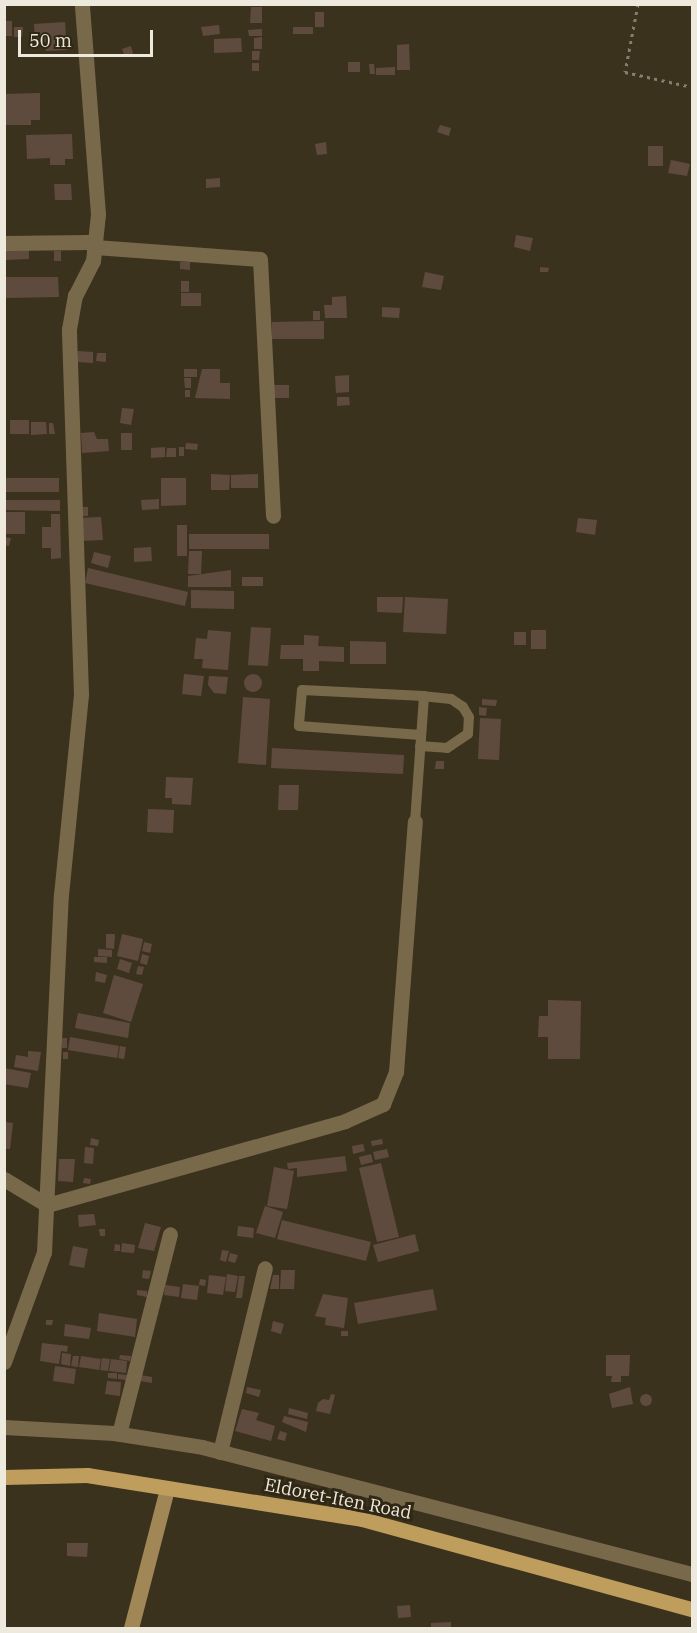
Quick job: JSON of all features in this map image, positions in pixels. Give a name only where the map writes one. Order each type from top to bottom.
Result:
[{"type":"main road","name":"Eldoret-Iten Road","points":[[4,1477],[87,1475],[362,1520],[693,1610]]},
{"type":"main road","points":[[131,1629],[167,1489]]},
{"type":"street","points":[[4,1362],[44,1252],[60,895],[81,694],[69,329],[75,296],[95,247],[98,214],[82,4]]},
{"type":"street","points":[[4,243],[88,242],[95,247],[260,259],[273,516]]},
{"type":"street","points":[[4,1179],[47,1205],[345,1121],[383,1104],[396,1072],[415,822]]},
{"type":"street","points":[[119,1434],[170,1234]]},
{"type":"street","points":[[220,1452],[265,1268]]},
{"type":"street","points":[[4,1427],[119,1434],[220,1452],[693,1574]]},
{"type":"lane","points":[[302,690],[424,696],[451,699],[463,707],[469,717],[468,734],[459,744],[447,748],[421,740],[299,726],[302,690]]},
{"type":"lane","points":[[415,822],[424,696]]},
{"type":"path","points":[[638,4],[625,72],[693,87]]},
{"type":"building","points":[[251,7],[262,7],[262,23],[250,23]]},
{"type":"building","points":[[315,12],[324,12],[324,27],[315,27]]},
{"type":"building","points":[[4,21],[12,21],[12,36],[4,36]]},
{"type":"building","points":[[65,22],[67,50],[46,51],[46,42],[35,42],[34,24]]},
{"type":"building","points":[[219,25],[220,34],[203,36],[201,27]]},
{"type":"building","points":[[14,27],[23,27],[22,37],[14,37]]},
{"type":"building","points":[[293,27],[313,27],[313,34],[293,34]]},
{"type":"building","points":[[262,29],[262,36],[249,36],[248,30]]},
{"type":"building","points":[[262,37],[262,49],[254,49],[254,38]]},
{"type":"building","points":[[241,38],[242,52],[214,53],[214,39]]},
{"type":"building","points":[[409,44],[410,70],[397,70],[397,45]]},
{"type":"building","points":[[131,46],[133,54],[125,57],[122,49]]},
{"type":"building","points":[[252,51],[260,51],[259,60],[252,60]]},
{"type":"building","points":[[348,62],[360,62],[360,72],[348,72]]},
{"type":"building","points":[[252,63],[259,63],[259,71],[252,71]]},
{"type":"building","points":[[369,64],[374,64],[375,74],[370,74]]},
{"type":"building","points":[[395,67],[395,75],[376,75],[376,68]]},
{"type":"building","points":[[40,93],[40,120],[31,120],[31,125],[4,125],[4,94]]},
{"type":"building","points":[[440,125],[451,128],[449,136],[437,132]]},
{"type":"building","points":[[72,134],[73,159],[65,159],[65,165],[50,165],[50,158],[27,159],[26,135]]},
{"type":"building","points":[[326,142],[327,154],[317,155],[315,144]]},
{"type":"building","points":[[648,146],[663,146],[663,166],[648,166]]},
{"type":"building","points":[[671,160],[690,164],[687,176],[668,173]]},
{"type":"building","points":[[220,178],[220,187],[206,188],[206,179]]},
{"type":"building","points":[[54,184],[71,184],[72,200],[55,200]]},
{"type":"building","points":[[516,235],[533,238],[530,251],[514,247]]},
{"type":"building","points":[[4,250],[29,250],[29,259],[4,260]]},
{"type":"building","points":[[54,251],[61,251],[61,261],[54,261]]},
{"type":"building","points":[[180,262],[190,262],[190,270],[180,269]]},
{"type":"building","points":[[540,267],[549,268],[548,272],[540,272]]},
{"type":"building","points":[[425,272],[444,276],[441,290],[422,287]]},
{"type":"building","points":[[4,277],[58,277],[59,297],[4,298]]},
{"type":"building","points":[[181,281],[189,281],[189,292],[181,292]]},
{"type":"building","points":[[181,293],[201,293],[201,306],[181,306]]},
{"type":"building","points":[[346,296],[347,318],[325,318],[324,305],[332,305],[332,297]]},
{"type":"building","points":[[382,307],[400,308],[399,318],[382,317]]},
{"type":"building","points":[[313,311],[320,311],[320,320],[313,320]]},
{"type":"building","points":[[324,321],[324,339],[272,339],[272,322]]},
{"type":"building","points":[[78,351],[93,352],[93,363],[77,362]]},
{"type":"building","points":[[97,353],[106,353],[106,362],[96,361]]},
{"type":"building","points":[[184,369],[197,369],[197,377],[184,377]]},
{"type":"building","points":[[202,369],[220,369],[220,383],[230,383],[230,399],[195,398]]},
{"type":"building","points":[[349,375],[349,392],[336,393],[335,376]]},
{"type":"building","points":[[184,378],[191,378],[191,388],[185,388]]},
{"type":"building","points":[[273,385],[289,385],[289,398],[273,398]]},
{"type":"building","points":[[185,390],[190,390],[190,397],[185,397]]},
{"type":"building","points":[[337,397],[349,397],[350,405],[337,406]]},
{"type":"building","points":[[122,408],[134,409],[131,425],[120,423]]},
{"type":"building","points":[[10,420],[29,420],[29,434],[10,434]]},
{"type":"building","points":[[31,422],[46,422],[47,434],[31,435]]},
{"type":"building","points":[[49,423],[53,423],[55,434],[49,434]]},
{"type":"building","points":[[94,432],[97,439],[108,439],[109,451],[82,453],[81,433]]},
{"type":"building","points":[[121,433],[132,433],[132,450],[121,450]]},
{"type":"building","points":[[186,443],[198,444],[197,450],[185,449]]},
{"type":"building","points":[[165,447],[165,457],[151,458],[151,448]]},
{"type":"building","points":[[179,447],[184,447],[184,456],[179,456]]},
{"type":"building","points":[[167,448],[176,448],[176,457],[166,457]]},
{"type":"building","points":[[211,474],[230,475],[229,490],[211,490]]},
{"type":"building","points":[[258,474],[258,488],[231,488],[231,475]]},
{"type":"building","points":[[4,478],[59,478],[59,492],[4,492]]},
{"type":"building","points":[[161,478],[186,478],[186,505],[161,506]]},
{"type":"building","points":[[159,499],[159,509],[142,510],[141,500]]},
{"type":"building","points":[[4,500],[60,500],[60,511],[4,510]]},
{"type":"building","points":[[80,507],[88,507],[88,516],[80,516]]},
{"type":"building","points":[[6,512],[25,512],[25,534],[5,534]]},
{"type":"building","points":[[51,514],[60,514],[61,558],[51,559],[51,548],[42,548],[42,527],[51,527]]},
{"type":"building","points":[[101,517],[103,540],[80,541],[78,518]]},
{"type":"building","points":[[578,518],[597,520],[595,535],[576,532]]},
{"type":"building","points":[[177,525],[187,525],[187,556],[177,556]]},
{"type":"building","points":[[189,534],[269,534],[269,549],[189,549]]},
{"type":"building","points":[[4,537],[11,538],[9,546],[4,545]]},
{"type":"building","points":[[151,547],[152,561],[134,562],[134,548]]},
{"type":"building","points":[[189,551],[202,551],[201,574],[188,574]]},
{"type":"building","points":[[94,552],[111,556],[108,568],[91,563]]},
{"type":"building","points":[[88,568],[188,592],[185,606],[85,583]]},
{"type":"building","points":[[231,570],[231,587],[188,587],[188,576]]},
{"type":"building","points":[[242,577],[263,577],[263,586],[242,586]]},
{"type":"building","points":[[191,590],[234,591],[234,609],[191,608]]},
{"type":"building","points":[[377,597],[403,597],[402,613],[377,612]]},
{"type":"building","points":[[405,597],[448,599],[446,634],[403,632]]},
{"type":"building","points":[[251,627],[271,628],[268,666],[248,665]]},
{"type":"building","points":[[208,630],[231,632],[228,670],[202,668],[203,659],[194,659],[196,638],[207,639]]},
{"type":"building","points":[[531,630],[546,630],[546,649],[531,649]]},
{"type":"building","points":[[514,632],[526,632],[526,645],[514,645]]},
{"type":"building","points":[[304,635],[319,636],[318,646],[344,647],[344,662],[319,661],[319,671],[303,671],[303,659],[280,659],[281,645],[304,645]]},
{"type":"building","points":[[350,641],[386,642],[386,664],[350,664]]},
{"type":"building","points":[[184,674],[204,676],[201,696],[182,694]]},
{"type":"building","points":[[253,674],[261,679],[262,683],[257,691],[253,692],[245,687],[244,683],[249,675]]},
{"type":"building","points":[[209,676],[228,677],[226,694],[214,693],[208,685]]},
{"type":"building","points":[[243,697],[270,699],[266,765],[238,763]]},
{"type":"building","points":[[482,699],[497,700],[496,706],[482,705]]},
{"type":"building","points":[[479,707],[487,708],[486,716],[479,715]]},
{"type":"building","points":[[480,718],[501,719],[499,760],[478,759]]},
{"type":"building","points":[[272,748],[404,755],[403,774],[271,768]]},
{"type":"building","points":[[436,761],[444,761],[444,769],[435,769]]},
{"type":"building","points":[[166,777],[193,778],[191,805],[172,804],[172,798],[165,798]]},
{"type":"building","points":[[279,785],[299,785],[298,810],[278,810]]},
{"type":"building","points":[[148,809],[174,810],[173,833],[147,832]]},
{"type":"building","points":[[106,934],[115,934],[114,949],[106,948]]},
{"type":"building","points":[[122,934],[143,939],[138,961],[117,956]]},
{"type":"building","points":[[144,942],[152,944],[150,953],[142,951]]},
{"type":"building","points":[[98,949],[112,950],[112,957],[98,956]]},
{"type":"building","points":[[142,954],[149,956],[147,965],[140,963]]},
{"type":"building","points":[[94,957],[107,957],[107,963],[94,962]]},
{"type":"building","points":[[120,959],[132,963],[129,973],[117,969]]},
{"type":"building","points":[[138,966],[144,967],[142,975],[136,974]]},
{"type":"building","points":[[96,972],[107,975],[105,983],[95,981]]},
{"type":"building","points":[[114,975],[143,984],[131,1022],[103,1013]]},
{"type":"building","points":[[548,1000],[581,1001],[580,1059],[548,1059],[548,1037],[538,1037],[539,1016],[548,1016]]},
{"type":"building","points":[[78,1013],[130,1023],[128,1038],[75,1028]]},
{"type":"building","points":[[70,1037],[119,1046],[117,1058],[68,1050]]},
{"type":"building","points":[[62,1038],[67,1038],[67,1048],[62,1048]]},
{"type":"building","points":[[120,1046],[126,1047],[124,1059],[118,1058]]},
{"type":"building","points":[[28,1051],[41,1052],[38,1071],[14,1067],[16,1055],[28,1057]]},
{"type":"building","points":[[63,1052],[68,1052],[68,1059],[63,1059]]},
{"type":"building","points":[[4,1068],[31,1073],[28,1088],[4,1084]]},
{"type":"building","points":[[4,1122],[13,1123],[10,1149],[4,1149]]},
{"type":"building","points":[[91,1138],[99,1140],[98,1146],[90,1145]]},
{"type":"building","points":[[382,1139],[383,1144],[372,1146],[371,1141]]},
{"type":"building","points":[[363,1144],[365,1151],[353,1154],[352,1146]]},
{"type":"building","points":[[85,1147],[94,1148],[93,1164],[84,1163]]},
{"type":"building","points":[[387,1149],[389,1157],[375,1160],[373,1152]]},
{"type":"building","points":[[371,1154],[373,1162],[361,1165],[359,1157]]},
{"type":"building","points":[[345,1156],[347,1171],[297,1177],[297,1168],[288,1169],[287,1163]]},
{"type":"building","points":[[59,1159],[75,1159],[73,1182],[58,1181]]},
{"type":"building","points":[[381,1163],[399,1237],[377,1242],[359,1168]]},
{"type":"building","points":[[274,1167],[294,1171],[287,1209],[267,1206]]},
{"type":"building","points":[[84,1178],[91,1179],[90,1184],[83,1183]]},
{"type":"building","points":[[265,1206],[283,1212],[275,1238],[256,1233]]},
{"type":"building","points":[[94,1214],[96,1225],[79,1227],[78,1215]]},
{"type":"building","points":[[282,1220],[371,1242],[366,1261],[277,1239]]},
{"type":"building","points":[[145,1223],[161,1227],[154,1251],[138,1248]]},
{"type":"building","points":[[238,1226],[254,1228],[253,1238],[237,1236]]},
{"type":"building","points":[[99,1229],[105,1229],[105,1236],[100,1236]]},
{"type":"building","points":[[415,1234],[419,1251],[378,1262],[373,1245]]},
{"type":"building","points":[[122,1243],[135,1245],[134,1253],[121,1252]]},
{"type":"building","points":[[115,1244],[120,1245],[120,1251],[114,1251]]},
{"type":"building","points":[[73,1246],[88,1249],[84,1268],[69,1265]]},
{"type":"building","points":[[222,1250],[229,1251],[226,1262],[220,1260]]},
{"type":"building","points":[[230,1253],[238,1255],[235,1263],[228,1261]]},
{"type":"building","points":[[143,1270],[151,1271],[149,1279],[142,1278]]},
{"type":"building","points":[[281,1270],[295,1270],[294,1289],[280,1289]]},
{"type":"building","points":[[227,1274],[238,1276],[235,1292],[225,1291]]},
{"type":"building","points":[[209,1275],[226,1277],[223,1295],[207,1293]]},
{"type":"building","points":[[273,1275],[279,1275],[279,1289],[270,1289]]},
{"type":"building","points":[[239,1276],[245,1276],[242,1298],[236,1298]]},
{"type":"building","points":[[200,1279],[206,1280],[205,1286],[199,1285]]},
{"type":"building","points":[[183,1284],[199,1286],[197,1300],[181,1298]]},
{"type":"building","points":[[165,1285],[180,1287],[179,1297],[164,1295]]},
{"type":"building","points":[[433,1289],[437,1310],[358,1324],[354,1303]]},
{"type":"building","points":[[137,1290],[147,1291],[147,1297],[137,1295]]},
{"type":"building","points":[[323,1294],[348,1298],[344,1328],[325,1325],[326,1318],[315,1316]]},
{"type":"building","points":[[99,1313],[137,1319],[135,1337],[97,1331]]},
{"type":"building","points":[[46,1320],[53,1320],[52,1325],[46,1325]]},
{"type":"building","points":[[273,1321],[284,1324],[281,1334],[271,1331]]},
{"type":"building","points":[[65,1324],[91,1328],[89,1339],[64,1336]]},
{"type":"building","points":[[341,1331],[348,1331],[348,1336],[341,1336]]},
{"type":"building","points":[[42,1343],[68,1346],[67,1352],[61,1351],[59,1364],[40,1361]]},
{"type":"building","points":[[62,1353],[71,1354],[70,1366],[61,1364]]},
{"type":"building","points":[[120,1355],[131,1356],[130,1361],[119,1359]]},
{"type":"building","points":[[606,1355],[630,1355],[629,1376],[621,1376],[621,1382],[611,1382],[612,1376],[606,1376]]},
{"type":"building","points":[[73,1356],[79,1356],[78,1367],[71,1366]]},
{"type":"building","points":[[81,1356],[101,1359],[99,1370],[79,1367]]},
{"type":"building","points":[[102,1358],[110,1359],[108,1371],[100,1370]]},
{"type":"building","points":[[111,1359],[127,1361],[126,1373],[109,1371]]},
{"type":"building","points":[[55,1366],[76,1369],[74,1384],[53,1381]]},
{"type":"building","points":[[108,1373],[117,1373],[117,1379],[108,1378]]},
{"type":"building","points":[[118,1374],[127,1375],[126,1380],[118,1379]]},
{"type":"building","points":[[141,1375],[152,1377],[152,1383],[140,1381]]},
{"type":"building","points":[[107,1381],[121,1382],[120,1396],[105,1394]]},
{"type":"building","points":[[247,1387],[261,1390],[259,1397],[246,1393]]},
{"type":"building","points":[[630,1387],[633,1404],[612,1408],[609,1394]]},
{"type":"building","points":[[331,1394],[335,1395],[330,1414],[316,1411],[318,1403],[323,1399],[329,1400]]},
{"type":"building","points":[[648,1394],[651,1395],[651,1405],[644,1406],[641,1405],[640,1398],[641,1395]]},
{"type":"building","points":[[289,1408],[308,1413],[307,1419],[288,1414]]},
{"type":"building","points":[[242,1409],[259,1413],[256,1420],[275,1426],[271,1441],[235,1431]]},
{"type":"building","points":[[284,1416],[308,1422],[306,1432],[282,1422]]},
{"type":"building","points":[[280,1431],[287,1433],[285,1441],[277,1439]]},
{"type":"building","points":[[67,1543],[88,1543],[87,1557],[67,1556]]},
{"type":"building","points":[[410,1605],[411,1617],[398,1618],[397,1606]]},
{"type":"building","points":[[451,1622],[451,1628],[431,1628],[431,1623]]}]
